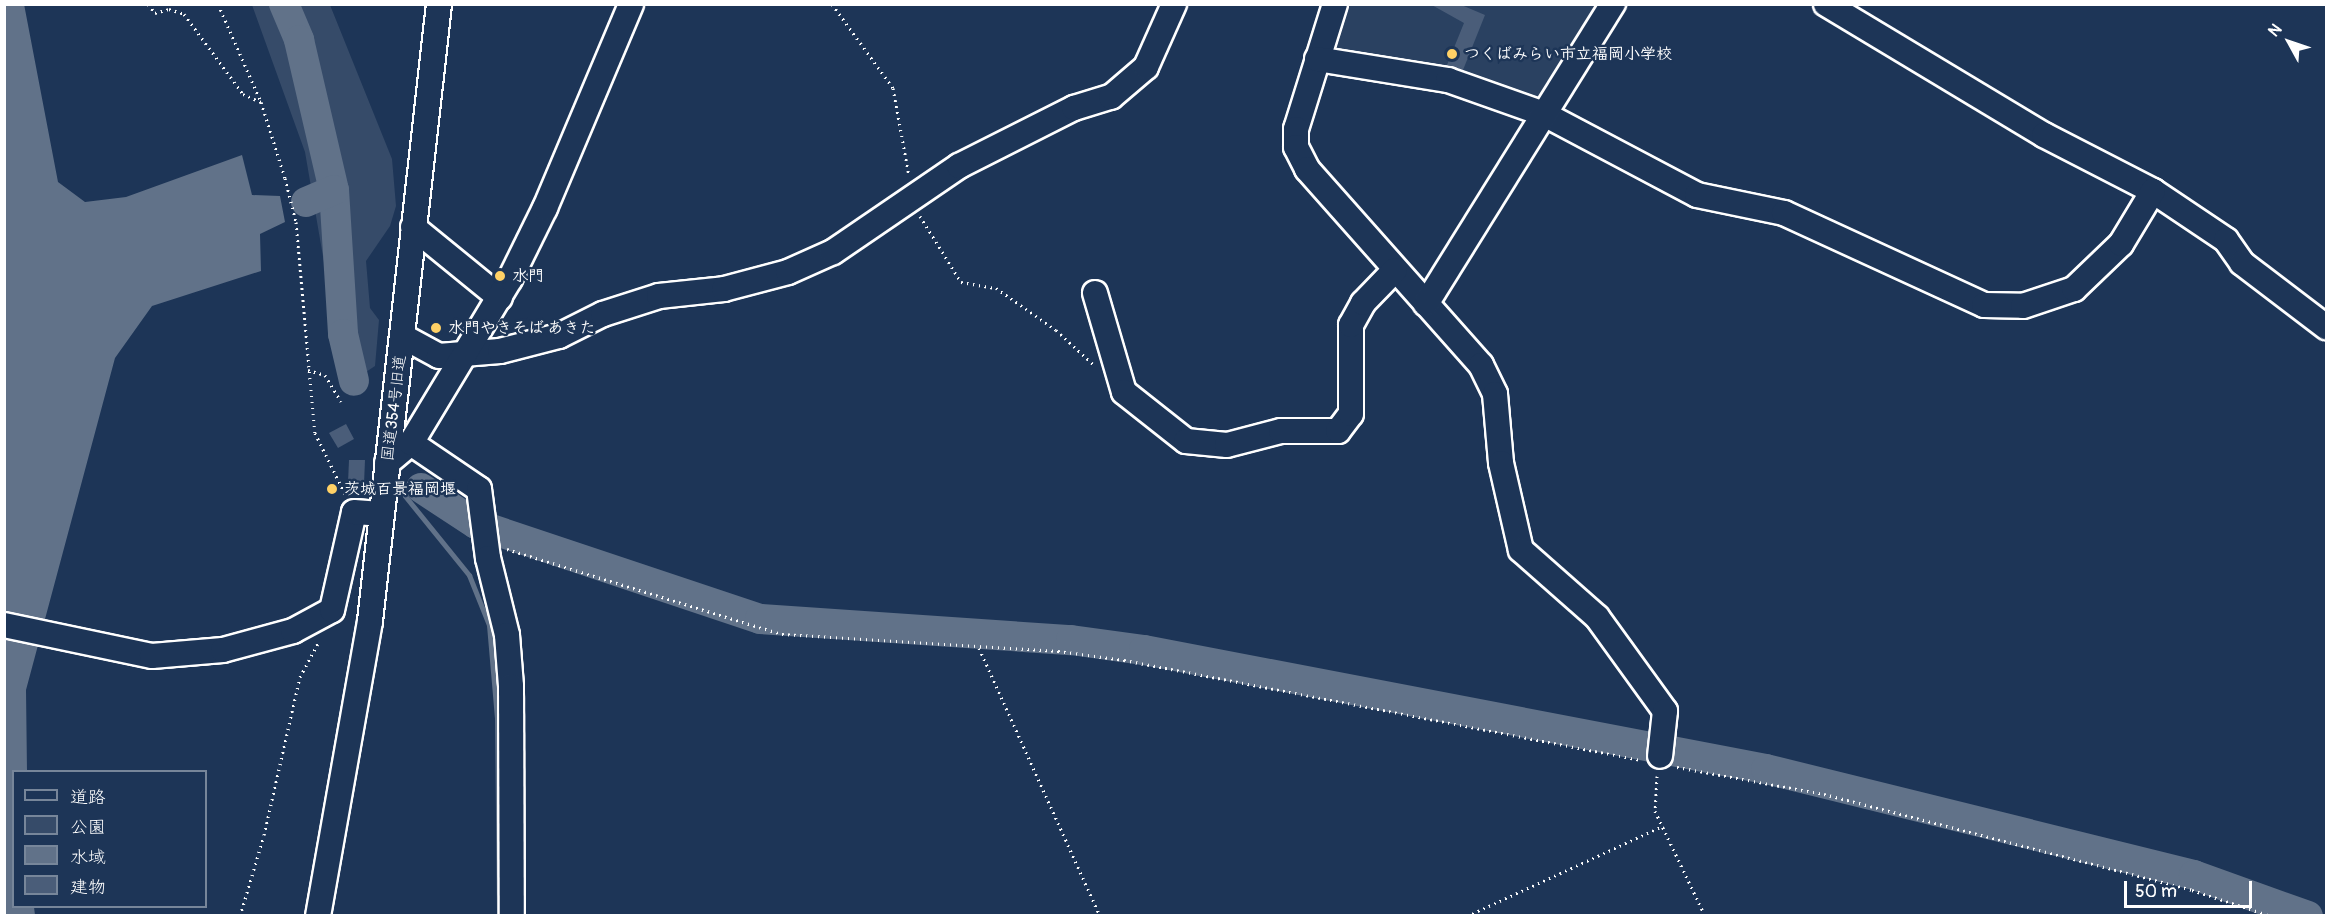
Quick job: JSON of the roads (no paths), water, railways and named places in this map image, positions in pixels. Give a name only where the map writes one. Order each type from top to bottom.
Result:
[{"type":"street","name":"国道354号旧道","points":[[318,915],[352,738],[381,514],[439,4]]},
{"type":"street","points":[[387,463],[411,443],[500,298],[545,208],[631,4]]},
{"type":"street","points":[[402,336],[439,356],[469,350],[522,347],[659,296],[724,288],[788,272],[833,252],[959,166],[1074,108],[1111,97],[1146,67],[1174,4]]},
{"type":"street","points":[[1335,4],[1296,129],[1296,147],[1307,169],[1481,365],[1495,394],[1501,463],[1521,550],[1598,617],[1665,711],[1660,753]]},
{"type":"street","points":[[1426,304],[1613,4]]},
{"type":"street","points":[[1826,4],[2044,135],[2153,191],[2226,240],[2242,264],[2326,327]]},
{"type":"street","points":[[1317,59],[1448,80],[1544,114],[1697,195],[1784,213],[1984,305],[2035,304],[2074,290],[2121,244],[2153,191]]},
{"type":"street","points":[[413,227],[500,298]]},
{"type":"street","points":[[1095,293],[1124,392],[1186,441],[1227,445],[1281,431],[1338,431],[1351,414],[1352,325],[1363,303],[1395,270]]},
{"type":"street","points":[[411,443],[479,489],[485,539],[507,635],[511,686],[512,915]]},
{"type":"street","points":[[7,626],[114,651],[177,656],[223,650],[293,631],[332,610],[354,512],[381,514]]},
{"type":"water","points":[[24,4],[58,182],[85,202],[126,197],[242,155],[252,195],[280,196],[285,222],[260,234],[261,271],[152,306],[115,358],[26,690],[27,770],[12,770],[12,908],[34,908],[35,915],[5,916],[4,5]]},
{"type":"waterway","points":[[284,4],[299,40],[334,190],[343,334],[354,381]]},
{"type":"waterway","points":[[306,202],[334,190]]},
{"type":"waterway","points":[[421,488],[476,524],[760,619],[1071,640],[1144,650],[1766,769],[2194,875],[2308,916]]},
{"type":"waterway","points":[[405,496],[469,575],[489,625],[497,718],[499,916]]},
{"type":"place","name":"つくばみらい市立福岡小学校","points":[[1452,54]]},
{"type":"place","name":"水門","points":[[500,276]]},
{"type":"place","name":"水門やきそば あきた","points":[[436,328]]},
{"type":"place","name":"茨城百景福岡堰","points":[[332,489]]}]
